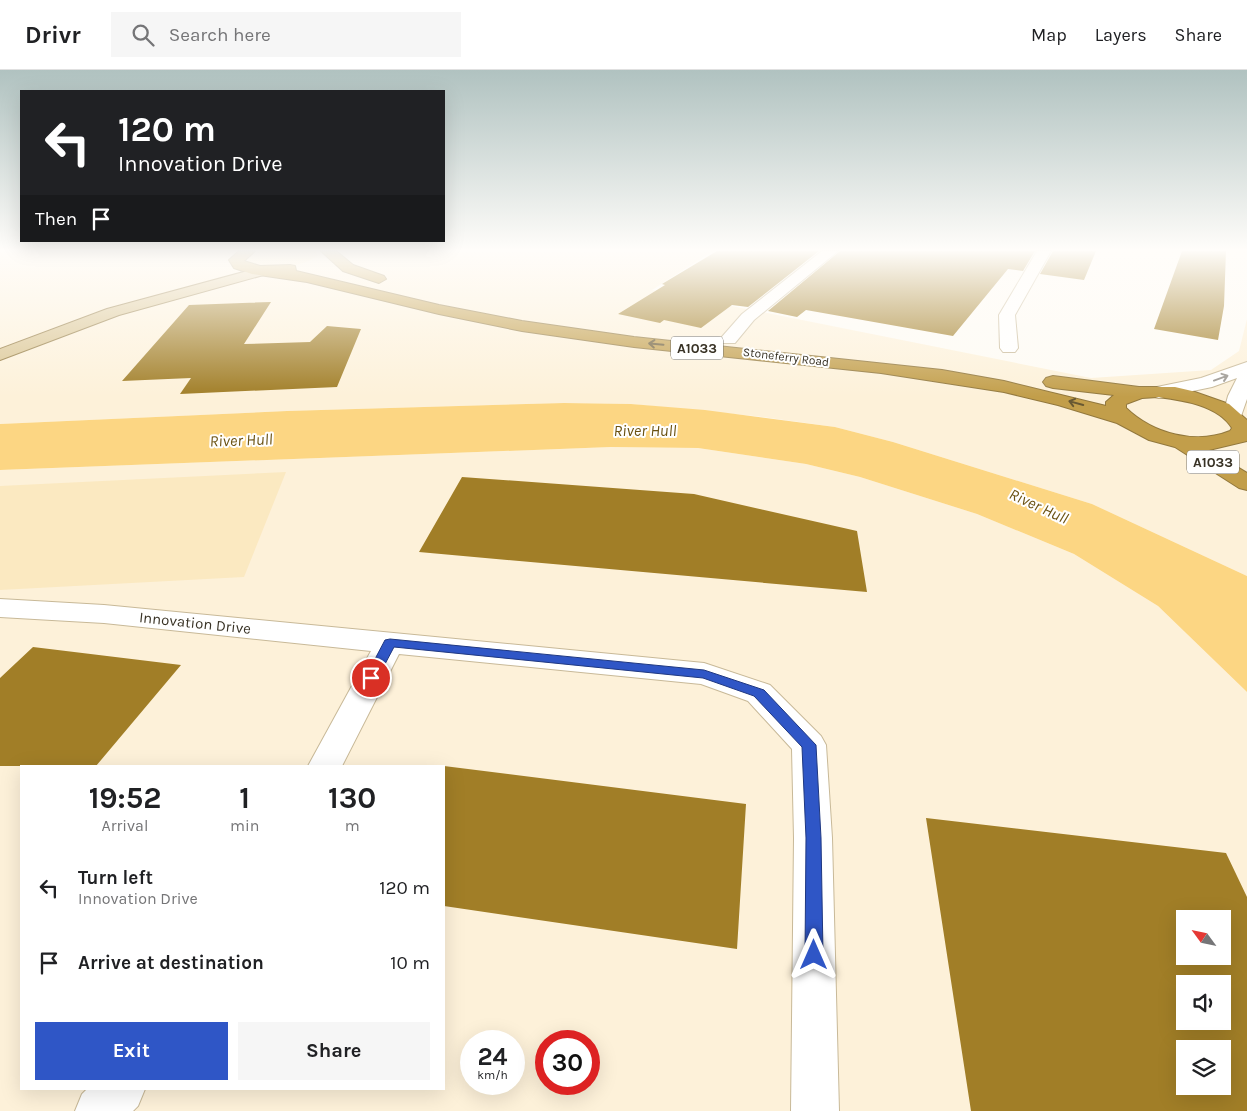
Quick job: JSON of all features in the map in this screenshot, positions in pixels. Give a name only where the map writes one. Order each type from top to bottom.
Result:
[{"type":"highway","name":"Stoneferry Road","points":[[404,300],[447,310],[578,334],[786,357],[1015,389],[1088,406],[1123,418],[1146,432],[1180,441]]},
{"type":"highway","name":"Stoneferry Road","points":[[457,300],[548,317],[1136,392],[1159,392],[1200,400],[1240,426]]},
{"type":"highway","points":[[1123,418],[1116,410],[1116,402],[1123,396],[1136,392]]},
{"type":"highway","points":[[1180,441],[1217,443],[1231,440],[1240,435],[1240,426]]},
{"type":"highway","name":"A1033","points":[[1180,441],[1247,483]]},
{"type":"main road","points":[[0,341],[127,300]]},
{"type":"main road","points":[[0,355],[121,310],[160,300]]},
{"type":"street","points":[[729,339],[748,317],[770,300]]},
{"type":"street","points":[[1009,348],[1007,315],[1016,300]]},
{"type":"street","points":[[1159,392],[1191,387],[1247,368]]},
{"type":"street","points":[[1240,426],[1238,396],[1247,376]]},
{"type":"street","name":"Innovation Drive","points":[[0,608],[104,614],[704,674],[759,693],[809,745],[813,838],[815,1111]]},
{"type":"street","points":[[326,765],[390,643]]},
{"type":"street","points":[[99,1111],[120,1090]]},
{"type":"shaded area","points":[[0,300],[700,300],[1091,378],[1211,370],[1239,351],[1247,319],[1247,576],[1092,504],[893,442],[835,427],[754,416],[631,404],[564,403],[287,411],[0,424]]},
{"type":"shaded area","points":[[611,447],[698,448],[806,464],[860,477],[977,514],[1074,554],[1158,606],[1247,692],[1247,1111],[0,1111],[0,470]]},
{"type":"shaded area","points":[[286,472],[244,577],[0,590],[0,486]]},
{"type":"water","name":"River Hull","points":[[564,403],[631,404],[705,410],[835,427],[893,442],[1092,504],[1247,576],[1247,692],[1158,606],[1074,554],[977,514],[860,477],[806,464],[698,448],[611,447],[0,470],[0,424],[287,411]]},
{"type":"building","points":[[641,300],[757,300],[748,307],[732,305],[701,328],[664,320],[660,323],[618,314]]},
{"type":"building","points":[[782,300],[983,300],[953,336],[806,310],[797,317],[768,311]]},
{"type":"building","points":[[1165,300],[1224,300],[1218,340],[1154,329]]},
{"type":"building","points":[[271,302],[244,344],[310,342],[327,326],[361,329],[337,387],[180,394],[191,378],[122,381],[189,305]]},
{"type":"building","points":[[462,477],[694,494],[857,531],[867,592],[419,552]]},
{"type":"building","points":[[33,647],[181,665],[97,765],[0,766],[0,678]]},
{"type":"building","points":[[445,766],[746,804],[737,949],[445,906]]},
{"type":"building","points":[[926,818],[1226,853],[1247,897],[1247,1111],[971,1111]]},
{"type":"route","points":[[371,678],[390,643],[704,674],[759,693],[809,745],[813,838],[814,955]]}]
